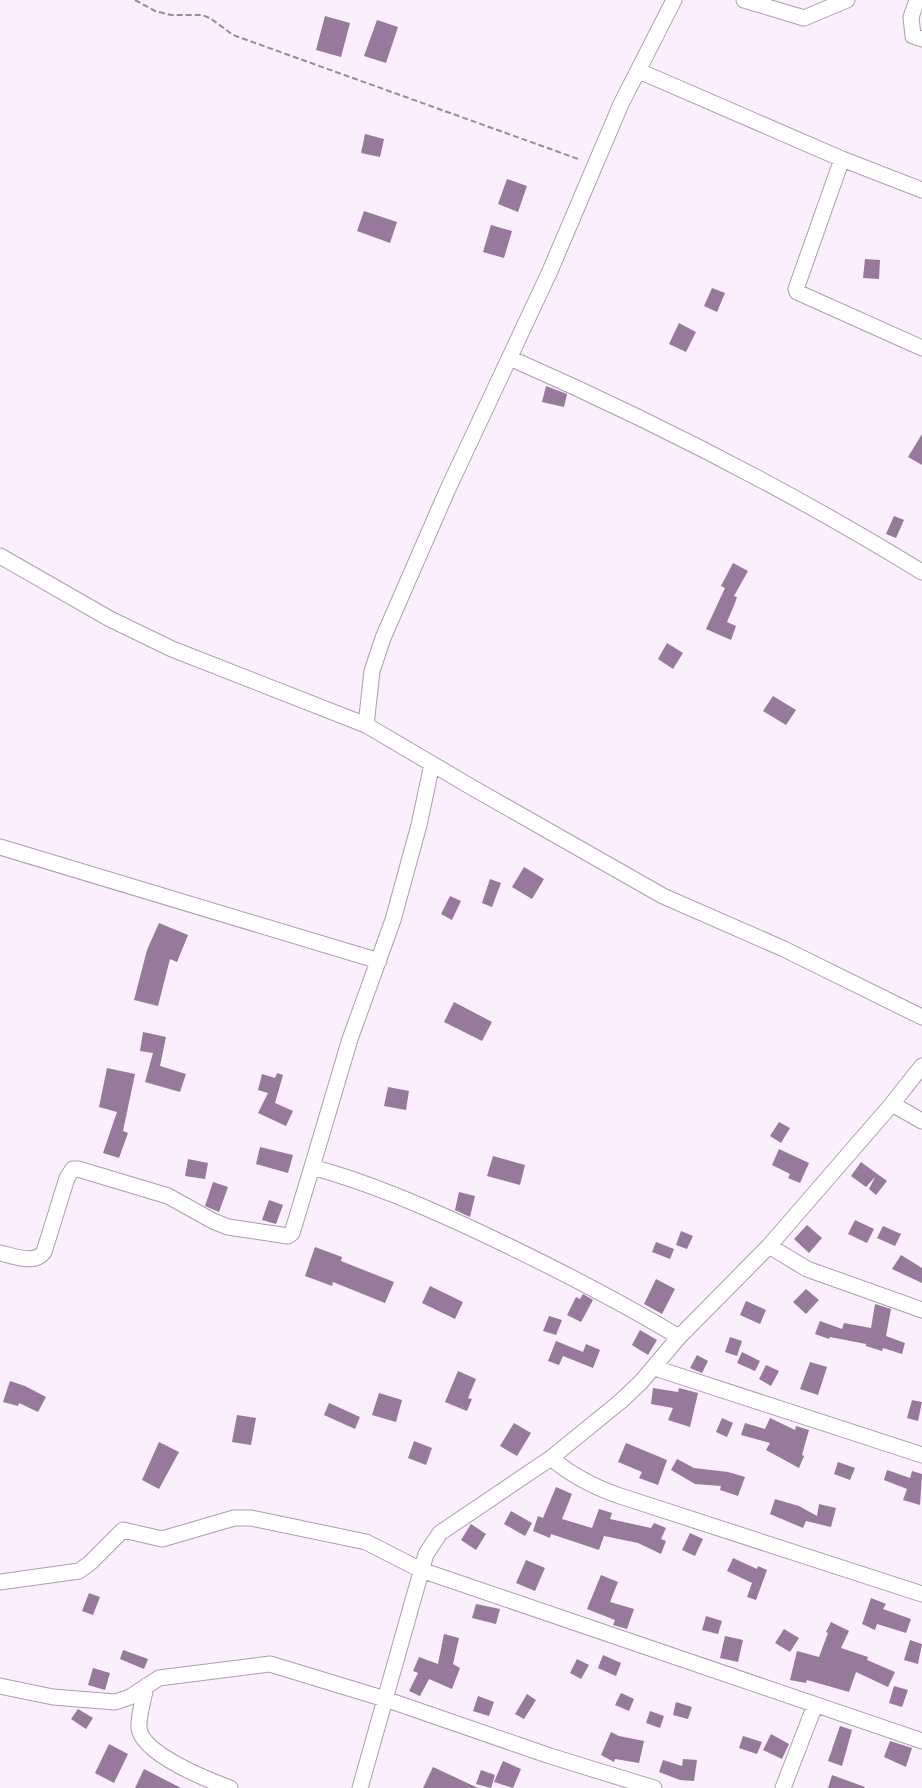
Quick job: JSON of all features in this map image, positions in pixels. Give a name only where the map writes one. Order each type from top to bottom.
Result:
[{"type":"street","points":[[366,725],[372,670],[383,638],[447,491],[550,271],[621,105],[674,0]]},
{"type":"street","points":[[744,0],[804,18],[847,0]]},
{"type":"street","points":[[917,0],[911,17],[913,36],[922,39]]},
{"type":"street","points":[[639,71],[842,159],[922,190]]},
{"type":"street","points":[[842,159],[796,289],[797,292],[922,348]]},
{"type":"street","points":[[510,358],[678,436],[821,513],[922,572]]},
{"type":"street","points":[[0,556],[110,619],[172,649],[366,725],[663,896],[784,949],[922,1017]]},
{"type":"street","points":[[0,1253],[30,1259],[41,1256],[67,1178],[73,1169],[168,1196],[228,1227],[288,1236],[292,1233],[350,1039],[379,961],[416,837],[432,764]]},
{"type":"street","points":[[0,847],[379,961]]},
{"type":"street","points":[[360,1788],[426,1554],[440,1533],[551,1458],[621,1401],[655,1368],[679,1337],[769,1246],[922,1066]]},
{"type":"street","points":[[892,1104],[922,1121]]},
{"type":"street","points":[[312,1167],[378,1187],[461,1224],[545,1263],[679,1337]]},
{"type":"street","points":[[769,1246],[807,1269],[922,1310]]},
{"type":"street","points":[[655,1368],[922,1455]]},
{"type":"street","points":[[551,1458],[589,1485],[922,1594]]},
{"type":"street","points":[[0,1582],[78,1571],[90,1563],[123,1530],[162,1539],[241,1518],[282,1524],[366,1542],[421,1570],[922,1742]]},
{"type":"street","points":[[0,1686],[53,1697],[115,1702],[130,1697],[159,1678],[171,1675],[270,1664],[385,1699],[550,1756],[654,1788]]},
{"type":"street","points":[[146,1686],[138,1726],[147,1744],[162,1756],[230,1788]]},
{"type":"street","points":[[783,1788],[815,1705]]},
{"type":"path","points":[[135,0],[155,11],[171,15],[202,15],[210,18],[233,35],[595,165]]},
{"type":"building","points":[[325,16],[350,23],[341,57],[316,50]]},
{"type":"building","points":[[377,20],[398,27],[386,63],[364,56]]},
{"type":"building","points":[[365,134],[384,139],[380,157],[361,153]]},
{"type":"building","points":[[507,179],[527,186],[518,212],[498,204]]},
{"type":"building","points":[[364,211],[397,222],[390,243],[357,231]]},
{"type":"building","points":[[491,225],[512,231],[504,258],[483,252]]},
{"type":"building","points":[[865,259],[880,260],[879,279],[863,278]]},
{"type":"building","points":[[712,288],[725,293],[717,312],[704,306]]},
{"type":"building","points":[[679,323],[696,332],[686,352],[669,344]]},
{"type":"building","points":[[546,386],[567,394],[564,407],[542,402]]},
{"type":"building","points":[[922,434],[922,465],[908,457]]},
{"type":"building","points":[[894,516],[904,520],[896,538],[886,534]]},
{"type":"building","points":[[733,563],[748,571],[734,596],[737,597],[727,622],[736,626],[731,640],[706,629],[725,588],[721,586]]},
{"type":"building","points":[[667,643],[683,653],[673,669],[658,659]]},
{"type":"building","points":[[773,696],[796,710],[786,725],[763,711]]},
{"type":"building","points":[[524,867],[544,879],[532,899],[512,887]]},
{"type":"building","points":[[490,879],[501,883],[492,907],[482,903]]},
{"type":"building","points":[[450,896],[461,901],[452,920],[441,914]]},
{"type":"building","points":[[159,923],[188,935],[177,962],[170,959],[158,1006],[134,1000],[147,950]]},
{"type":"building","points":[[454,1002],[492,1022],[482,1041],[444,1022]]},
{"type":"building","points":[[143,1032],[166,1037],[160,1066],[186,1074],[180,1092],[145,1082],[153,1053],[140,1051]]},
{"type":"building","points":[[107,1068],[135,1074],[123,1131],[128,1133],[119,1158],[103,1153],[117,1112],[99,1107]]},
{"type":"building","points":[[277,1073],[283,1075],[275,1103],[293,1111],[286,1126],[258,1113],[268,1093],[258,1090],[262,1074],[275,1078]]},
{"type":"building","points":[[388,1087],[409,1091],[406,1110],[384,1106]]},
{"type":"building","points":[[779,1122],[790,1128],[781,1143],[770,1136]]},
{"type":"building","points":[[260,1147],[293,1155],[288,1173],[256,1164]]},
{"type":"building","points":[[779,1149],[809,1163],[800,1183],[788,1178],[790,1174],[772,1165]]},
{"type":"building","points":[[493,1156],[525,1165],[520,1185],[487,1176]]},
{"type":"building","points":[[188,1159],[208,1163],[205,1179],[185,1176]]},
{"type":"building","points":[[861,1162],[887,1181],[876,1195],[869,1189],[875,1177],[866,1187],[851,1176]]},
{"type":"building","points":[[213,1182],[228,1187],[219,1212],[205,1206]]},
{"type":"building","points":[[459,1192],[475,1196],[470,1217],[455,1210]]},
{"type":"building","points":[[269,1200],[283,1205],[276,1224],[262,1220]]},
{"type":"building","points":[[855,1220],[874,1229],[867,1243],[848,1234]]},
{"type":"building","points":[[807,1225],[822,1238],[809,1253],[794,1239]]},
{"type":"building","points":[[883,1226],[901,1234],[895,1246],[877,1238]]},
{"type":"building","points":[[681,1231],[693,1236],[687,1249],[676,1245]]},
{"type":"building","points":[[656,1242],[674,1249],[670,1259],[652,1252]]},
{"type":"building","points":[[315,1247],[342,1257],[341,1261],[394,1282],[385,1303],[333,1282],[332,1286],[305,1276]]},
{"type":"building","points":[[901,1255],[922,1268],[922,1283],[892,1269]]},
{"type":"building","points":[[656,1279],[675,1289],[662,1314],[644,1304]]},
{"type":"building","points":[[430,1286],[463,1302],[455,1319],[422,1303]]},
{"type":"building","points":[[806,1289],[819,1300],[806,1314],[793,1302]]},
{"type":"building","points":[[583,1294],[593,1300],[581,1322],[567,1315],[576,1297],[580,1299]]},
{"type":"building","points":[[746,1301],[766,1310],[760,1324],[740,1315]]},
{"type":"building","points":[[875,1304],[891,1309],[886,1336],[905,1343],[902,1354],[815,1334],[820,1321],[842,1329],[844,1323],[871,1328]]},
{"type":"building","points":[[549,1316],[562,1320],[556,1335],[543,1331]]},
{"type":"building","points":[[640,1330],[657,1340],[648,1355],[632,1345]]},
{"type":"building","points":[[730,1337],[742,1341],[737,1356],[725,1352]]},
{"type":"building","points":[[556,1341],[583,1352],[586,1344],[600,1350],[593,1368],[563,1356],[559,1365],[548,1361]]},
{"type":"building","points":[[742,1352],[760,1361],[755,1371],[737,1363]]},
{"type":"building","points":[[697,1355],[708,1361],[702,1373],[690,1368]]},
{"type":"building","points":[[810,1362],[827,1367],[818,1395],[800,1389]]},
{"type":"building","points":[[766,1365],[779,1371],[771,1386],[759,1379]]},
{"type":"building","points":[[458,1371],[476,1379],[468,1398],[472,1399],[467,1411],[445,1402]]},
{"type":"building","points":[[10,1381],[46,1397],[38,1412],[19,1403],[18,1406],[3,1402]]},
{"type":"building","points":[[653,1388],[678,1392],[679,1388],[698,1393],[690,1427],[668,1420],[673,1408],[651,1404]]},
{"type":"building","points":[[379,1393],[402,1400],[396,1422],[372,1415]]},
{"type":"building","points":[[912,1400],[922,1402],[918,1421],[907,1418]]},
{"type":"building","points":[[329,1403],[360,1417],[355,1429],[324,1415]]},
{"type":"building","points":[[237,1415],[256,1418],[251,1445],[232,1442]]},
{"type":"building","points":[[722,1418],[733,1423],[727,1437],[716,1432]]},
{"type":"building","points":[[770,1418],[795,1430],[796,1426],[809,1430],[799,1468],[766,1450],[770,1443],[741,1435],[745,1423],[765,1429]]},
{"type":"building","points":[[514,1423],[531,1433],[517,1456],[500,1446]]},
{"type":"building","points":[[414,1441],[432,1448],[426,1465],[408,1458]]},
{"type":"building","points":[[159,1442],[179,1452],[159,1489],[142,1480]]},
{"type":"building","points":[[626,1443],[667,1460],[658,1485],[639,1478],[642,1472],[618,1462]]},
{"type":"building","points":[[677,1459],[694,1468],[728,1472],[745,1477],[738,1496],[720,1490],[721,1486],[695,1484],[671,1470]]},
{"type":"building","points":[[838,1462],[855,1468],[850,1480],[834,1474]]},
{"type":"building","points":[[887,1470],[910,1478],[912,1471],[922,1474],[920,1505],[903,1500],[907,1489],[884,1480]]},
{"type":"building","points":[[556,1487],[572,1494],[562,1519],[592,1528],[599,1509],[612,1513],[610,1519],[651,1528],[654,1523],[666,1528],[661,1539],[666,1541],[661,1554],[638,1543],[604,1536],[599,1550],[551,1534],[550,1538],[533,1531],[538,1516],[543,1518]]},
{"type":"building","points":[[775,1499],[799,1506],[817,1516],[819,1504],[836,1508],[831,1527],[806,1521],[803,1528],[770,1514]]},
{"type":"building","points":[[511,1511],[532,1523],[525,1536],[504,1524]]},
{"type":"building","points":[[471,1524],[486,1534],[476,1550],[461,1540]]},
{"type":"building","points":[[690,1533],[703,1539],[695,1556],[682,1550]]},
{"type":"building","points":[[733,1558],[757,1569],[758,1566],[767,1570],[756,1600],[747,1597],[752,1583],[727,1571]]},
{"type":"building","points":[[526,1560],[545,1568],[535,1591],[516,1583]]},
{"type":"building","points":[[601,1575],[618,1582],[610,1602],[634,1609],[627,1629],[613,1625],[615,1620],[587,1609]]},
{"type":"building","points":[[89,1593],[100,1597],[93,1615],[82,1611]]},
{"type":"building","points":[[871,1598],[886,1604],[883,1609],[911,1619],[906,1633],[877,1624],[875,1630],[862,1624]]},
{"type":"building","points":[[476,1604],[500,1609],[496,1624],[472,1618]]},
{"type":"building","points":[[706,1616],[722,1621],[718,1634],[702,1630]]},
{"type":"building","points":[[831,1622],[849,1631],[841,1648],[868,1657],[867,1660],[895,1672],[888,1687],[856,1672],[849,1692],[807,1680],[806,1683],[790,1680],[797,1651],[819,1657]]},
{"type":"building","points":[[784,1629],[799,1638],[790,1652],[775,1643]]},
{"type":"building","points":[[444,1634],[459,1638],[453,1664],[460,1668],[452,1689],[429,1679],[420,1696],[409,1691],[418,1673],[413,1671],[419,1657],[438,1664]]},
{"type":"building","points":[[725,1636],[743,1640],[738,1662],[720,1658]]},
{"type":"building","points":[[910,1640],[922,1644],[918,1664],[904,1660]]},
{"type":"building","points":[[123,1650],[148,1659],[144,1669],[120,1659]]},
{"type":"building","points":[[603,1655],[621,1663],[616,1676],[598,1668]]},
{"type":"building","points":[[577,1659],[589,1665],[581,1679],[570,1673]]},
{"type":"building","points":[[93,1668],[110,1673],[105,1690],[88,1685]]},
{"type":"building","points":[[894,1686],[908,1690],[902,1707],[889,1703]]},
{"type":"building","points":[[621,1693],[634,1699],[629,1711],[615,1705]]},
{"type":"building","points":[[527,1694],[536,1700],[524,1719],[515,1714]]},
{"type":"building","points":[[478,1696],[494,1702],[489,1716],[473,1711]]},
{"type":"building","points":[[676,1702],[692,1707],[688,1719],[673,1715]]},
{"type":"building","points":[[78,1709],[93,1718],[86,1729],[71,1719]]},
{"type":"building","points":[[650,1711],[664,1716],[660,1728],[646,1723]]},
{"type":"building","points":[[840,1726],[852,1730],[842,1766],[828,1761]]},
{"type":"building","points":[[611,1732],[644,1741],[639,1763],[615,1759],[614,1762],[601,1755]]},
{"type":"building","points":[[771,1734],[789,1744],[782,1759],[763,1750]]},
{"type":"building","points":[[743,1736],[762,1742],[757,1754],[739,1748]]},
{"type":"building","points":[[890,1741],[912,1748],[906,1767],[884,1757]]},
{"type":"building","points":[[109,1744],[128,1754],[114,1783],[95,1773]]},
{"type":"building","points":[[683,1759],[697,1760],[694,1781],[680,1780],[659,1772],[663,1760],[682,1766]]},
{"type":"building","points":[[503,1761],[521,1769],[513,1788],[494,1782]]},
{"type":"building","points":[[433,1767],[478,1788],[423,1788]]},
{"type":"building","points":[[144,1769],[181,1788],[135,1788]]},
{"type":"building","points":[[481,1770],[495,1775],[491,1788],[476,1784]]},
{"type":"building","points":[[832,1775],[865,1787],[828,1788]]}]
